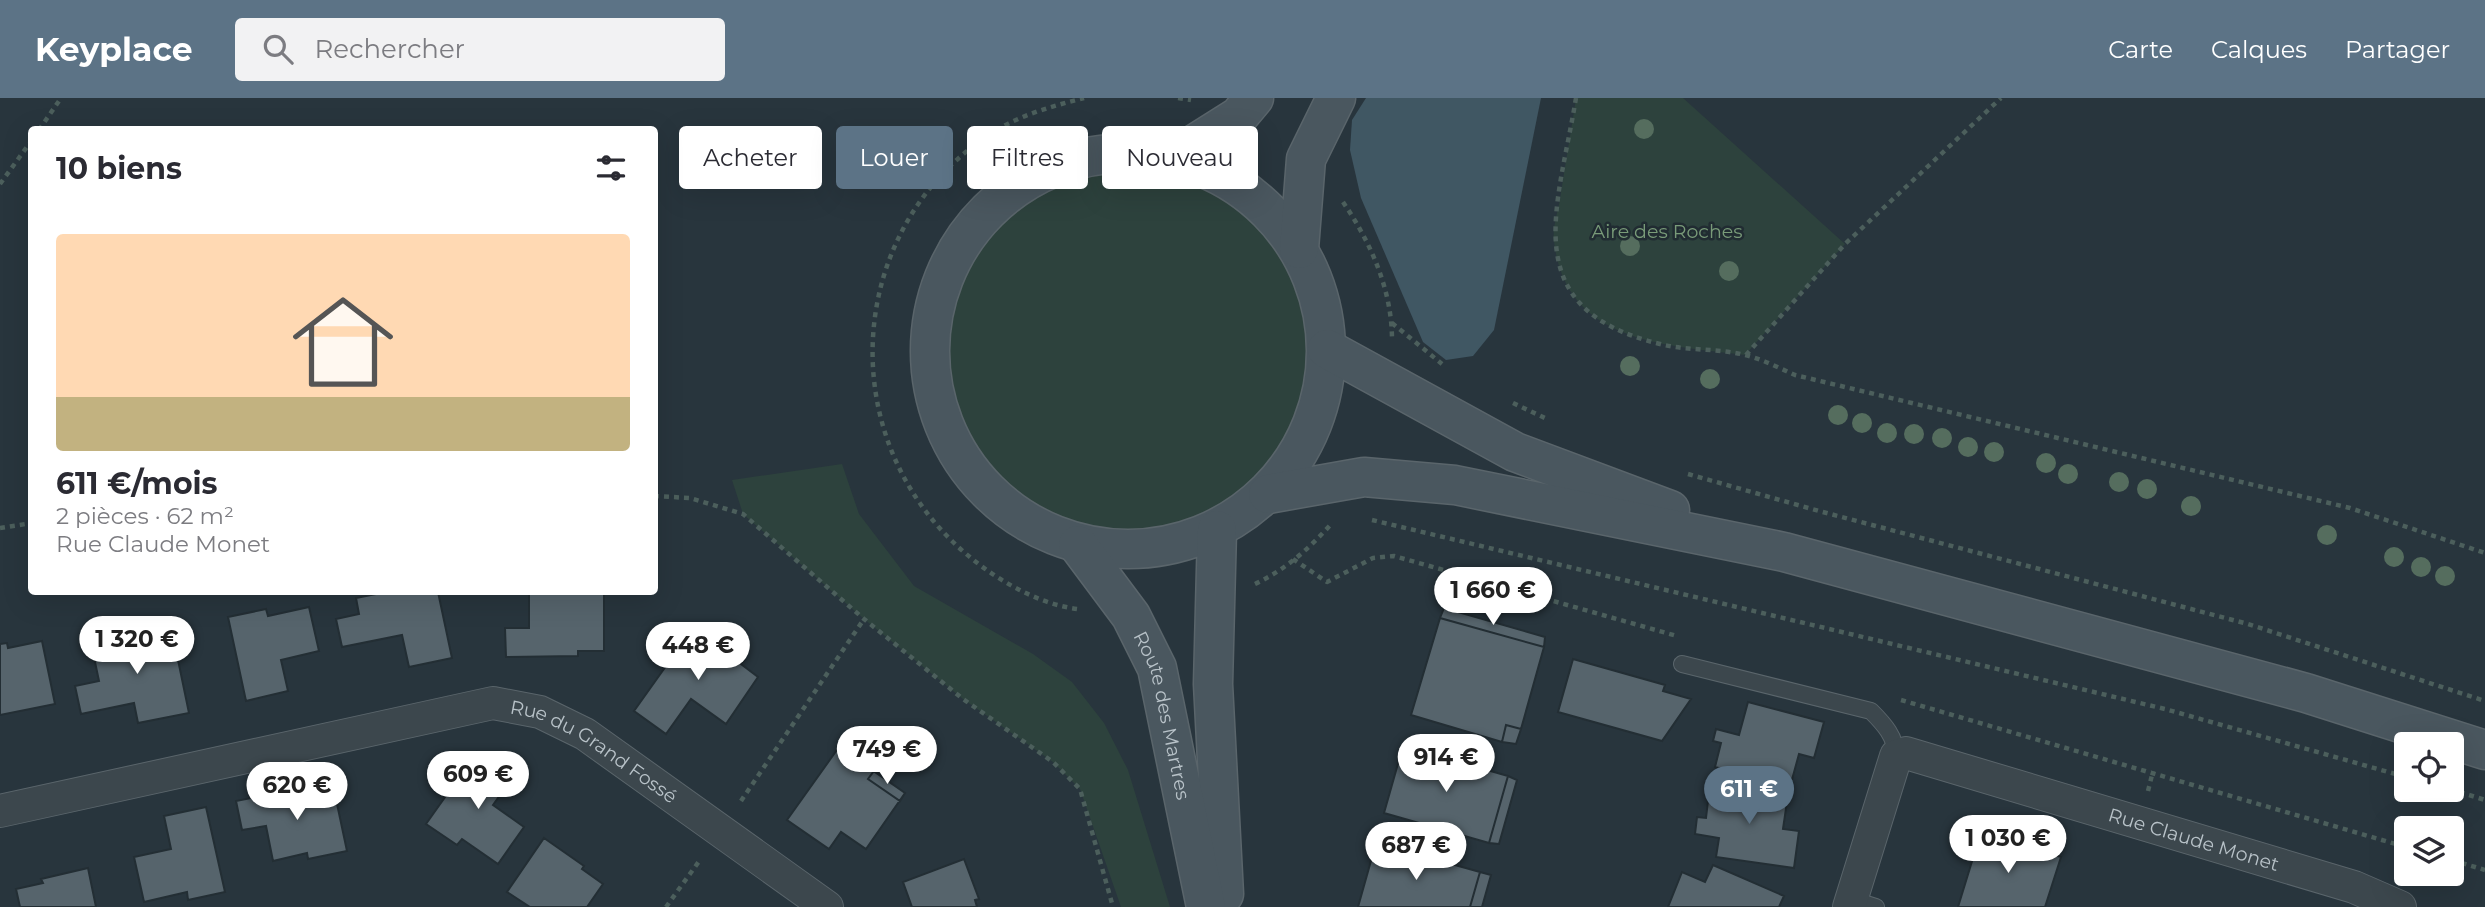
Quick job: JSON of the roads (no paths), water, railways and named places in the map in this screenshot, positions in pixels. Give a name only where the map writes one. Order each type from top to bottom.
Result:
[{"type":"main road","points":[[1223,126],[1239,116],[1254,98]]},
{"type":"main road","points":[[1299,249],[1306,159],[1336,98]]},
{"type":"main road","points":[[1102,155],[1048,168],[1005,194],[970,229],[944,272],[930,320],[929,371],[944,429],[976,481],[1022,520],[1077,545],[1137,550],[1172,546],[1217,530],[1268,494],[1301,452],[1321,402],[1327,349],[1320,297],[1299,249],[1266,207],[1241,189]]},
{"type":"main road","points":[[1327,349],[1515,452],[1784,552]]},
{"type":"main road","points":[[1268,494],[1364,477],[1455,485],[1784,552],[2305,693],[2485,750]]},
{"type":"main road","name":"Route des Martres","points":[[1217,530],[1213,684],[1225,907]]},
{"type":"main road","name":"Route des Martres","points":[[1077,545],[1132,616],[1157,668],[1206,907]]},
{"type":"street","name":"Rue du Grand Fossé","points":[[0,811],[493,703],[540,712],[585,734],[827,907]]},
{"type":"street","name":"Rue Claude Monet","points":[[1896,756],[1906,753],[2354,887],[2400,907]]},
{"type":"street","points":[[1859,904],[1896,756]]},
{"type":"lane","points":[[1682,664],[1871,711],[1889,732],[1896,745],[1896,756]]},
{"type":"water","points":[[1366,98],[1541,98],[1494,330],[1473,356],[1446,360],[1423,342],[1361,198],[1350,150],[1352,120]]},
{"type":"park label","name":"Aire des Roches","points":[[1667,231]]}]
